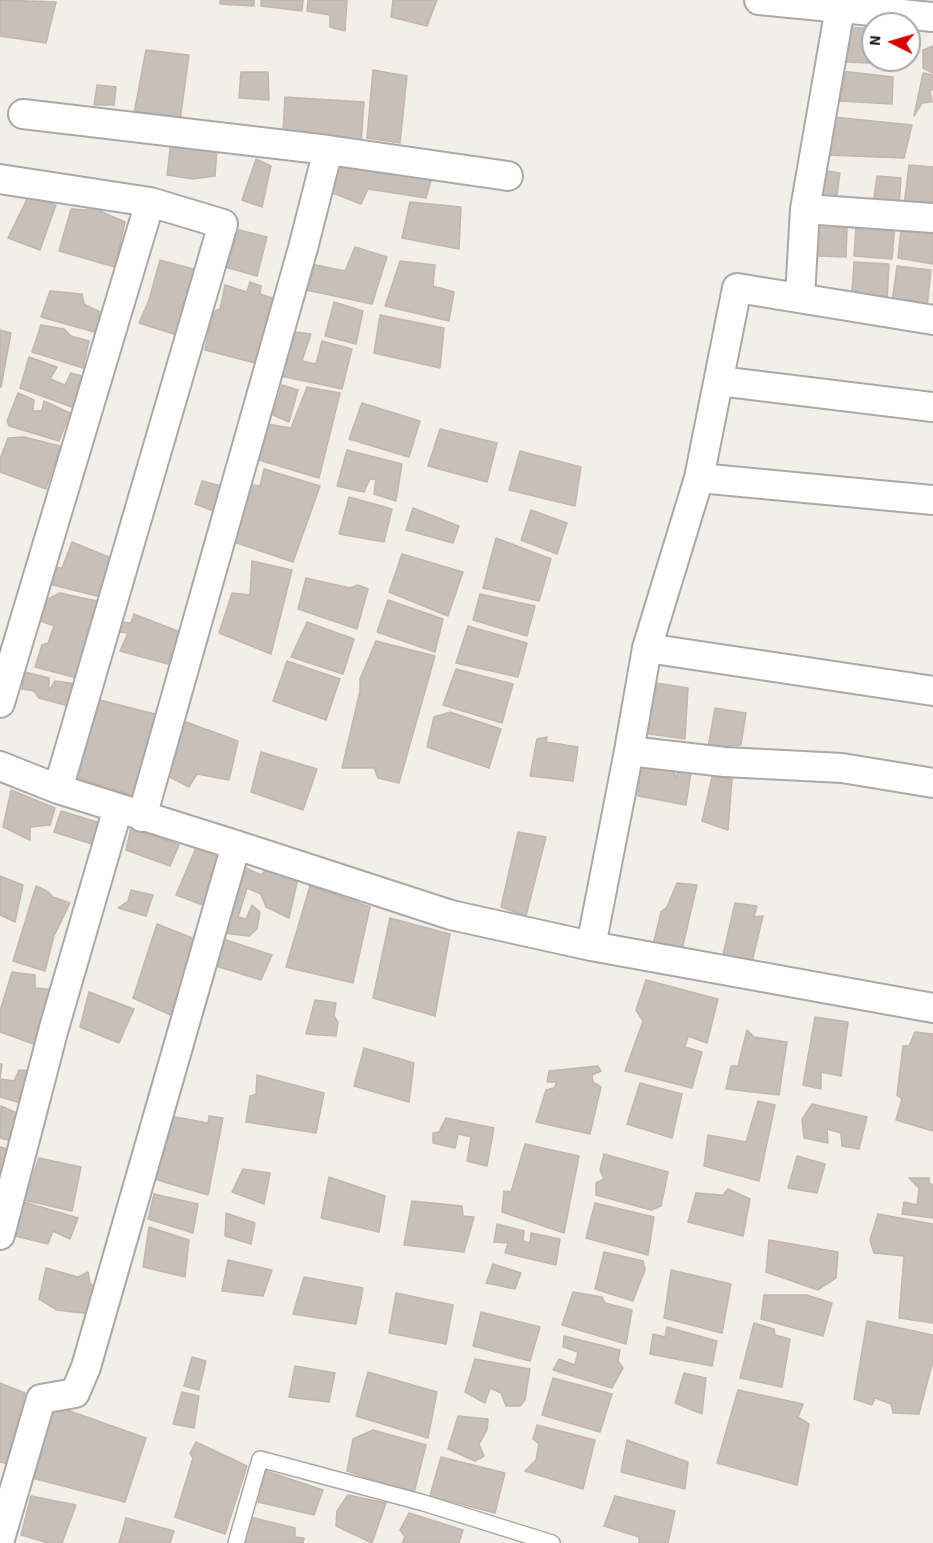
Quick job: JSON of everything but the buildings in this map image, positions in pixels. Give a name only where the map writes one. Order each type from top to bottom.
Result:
[{"type":"street","points":[[759,0],[933,17]]},
{"type":"street","points":[[800,297],[805,209],[840,8]]},
{"type":"street","points":[[23,114],[328,150],[508,176]]},
{"type":"street","points":[[0,1235],[54,1028],[130,812],[303,248],[328,150]]},
{"type":"street","points":[[0,179],[150,202],[223,224],[58,789]]},
{"type":"street","points":[[0,703],[150,202]]},
{"type":"street","points":[[805,209],[933,218]]},
{"type":"street","points":[[591,946],[647,648],[699,478],[737,288],[933,320]]},
{"type":"street","points":[[719,381],[933,407]]},
{"type":"street","points":[[699,478],[933,500]]},
{"type":"street","points":[[647,648],[933,692]]},
{"type":"street","points":[[629,751],[725,762],[842,768],[933,783]]},
{"type":"street","points":[[0,766],[58,789],[451,915],[591,946],[933,1008]]},
{"type":"street","points":[[0,1539],[41,1399],[75,1393],[86,1367],[236,845]]},
{"type":"lane","points":[[236,1543],[260,1459],[424,1503],[552,1543]]}]
